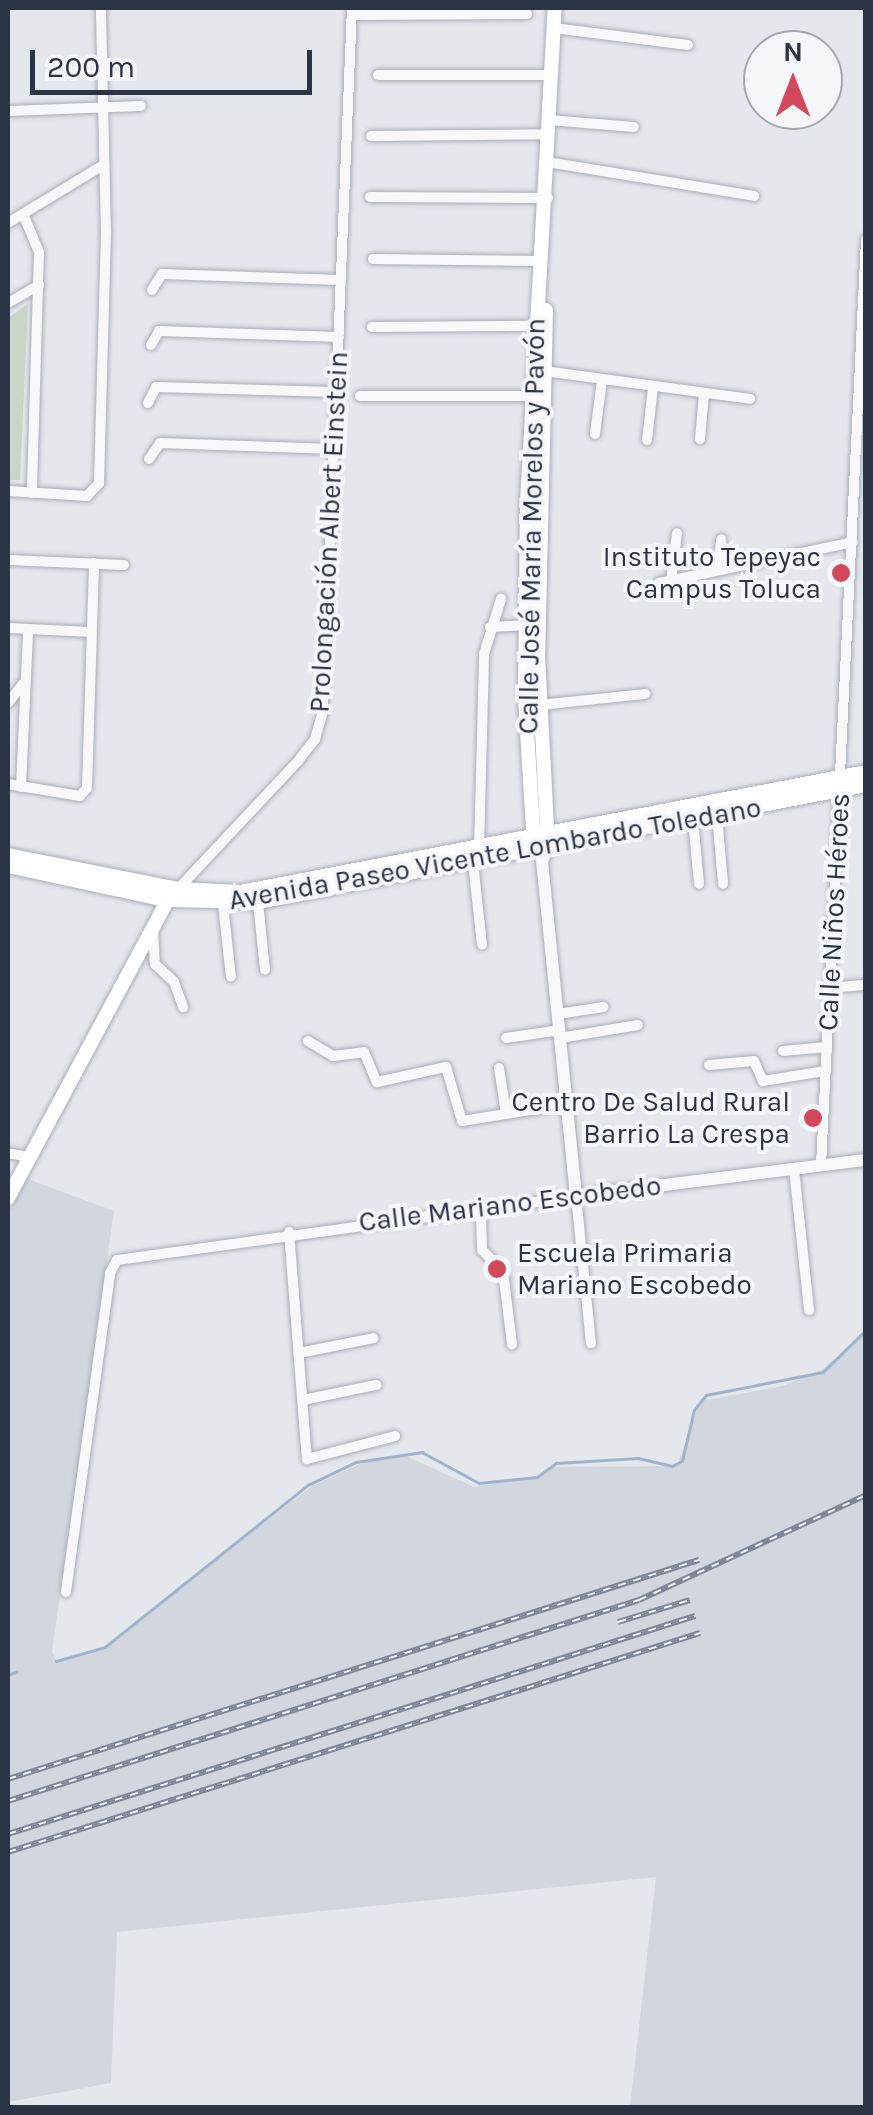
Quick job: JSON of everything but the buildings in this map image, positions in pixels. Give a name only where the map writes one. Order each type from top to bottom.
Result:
[{"type":"main road","name":"Calle José María Morelos y Pavón","points":[[541,847],[532,656],[544,371],[547,162],[556,8]]},
{"type":"main road","name":"Calle José María Morelos y Pavón","points":[[541,847],[540,704],[525,625],[535,326],[546,194]]},
{"type":"main road","name":"Avenida Paseo Vicente Lombardo Toledano","points":[[8,856],[178,889],[240,892],[693,820],[840,783],[866,772]]},
{"type":"main road","name":"Avenida Paseo Vicente Lombardo Toledano","points":[[541,847],[840,783],[866,784]]},
{"type":"main road","name":"Avenida Paseo Vicente Lombardo Toledano","points":[[8,866],[165,900],[224,906],[476,856]]},
{"type":"main road","name":"Prolongación Albert Einstein","points":[[8,1198],[165,900],[178,889]]},
{"type":"street","points":[[8,492],[93,495],[99,483],[106,233],[100,167],[101,8]]},
{"type":"street","points":[[352,12],[527,14]]},
{"type":"street","name":"Prolongación Albert Einstein","points":[[178,889],[315,739],[323,711],[352,12]]},
{"type":"street","points":[[554,28],[688,45]]},
{"type":"street","points":[[378,75],[552,75]]},
{"type":"street","points":[[8,111],[141,106]]},
{"type":"street","points":[[371,136],[634,127]]},
{"type":"street","points":[[547,162],[754,196]]},
{"type":"street","points":[[8,223],[100,167]]},
{"type":"street","points":[[370,197],[546,194]]},
{"type":"street","points":[[23,214],[37,243],[39,285],[32,493]]},
{"type":"street","name":"Calle Niños Héroes","points":[[821,1166],[866,240]]},
{"type":"street","points":[[373,260],[540,261]]},
{"type":"street","points":[[152,290],[162,274],[341,280]]},
{"type":"street","points":[[8,303],[39,285]]},
{"type":"street","points":[[372,327],[535,326]]},
{"type":"street","points":[[151,345],[159,331],[339,337]]},
{"type":"street","points":[[544,371],[750,399]]},
{"type":"street","points":[[595,434],[602,380]]},
{"type":"street","points":[[148,402],[156,386],[336,392]]},
{"type":"street","points":[[647,440],[653,387]]},
{"type":"street","points":[[700,439],[704,394]]},
{"type":"street","points":[[360,396],[532,396]]},
{"type":"street","points":[[148,459],[160,443],[334,449]]},
{"type":"street","points":[[677,533],[665,582],[853,542]]},
{"type":"street","points":[[718,570],[722,538]]},
{"type":"street","points":[[8,560],[124,565]]},
{"type":"street","points":[[8,784],[80,796],[88,783],[94,563]]},
{"type":"street","points":[[482,945],[476,856],[490,627],[501,599]]},
{"type":"street","points":[[490,627],[525,625]]},
{"type":"street","points":[[8,628],[91,632]]},
{"type":"street","points":[[21,787],[28,630]]},
{"type":"street","points":[[8,703],[24,683]]},
{"type":"street","points":[[540,704],[645,694]]},
{"type":"street","points":[[717,815],[722,884]]},
{"type":"street","points":[[693,820],[699,884]]},
{"type":"street","name":"Calle José María Morelos y Pavón","points":[[541,847],[591,1343]]},
{"type":"street","points":[[258,902],[265,970]]},
{"type":"street","points":[[224,906],[230,977]]},
{"type":"street","points":[[153,923],[155,964],[174,982],[183,1006]]},
{"type":"street","points":[[829,988],[866,984]]},
{"type":"street","points":[[558,1014],[603,1007]]},
{"type":"street","points":[[506,1038],[638,1025]]},
{"type":"street","points":[[308,1040],[333,1056],[364,1052],[372,1081],[446,1067],[462,1121],[568,1104]]},
{"type":"street","points":[[783,1051],[826,1047]]},
{"type":"street","points":[[709,1065],[754,1061],[762,1080],[825,1070]]},
{"type":"street","points":[[498,1068],[506,1113]]},
{"type":"street","points":[[8,1153],[30,1158]]},
{"type":"street","name":"Calle Mariano Escobedo","points":[[66,1592],[110,1273],[117,1260],[290,1232],[866,1160]]},
{"type":"street","points":[[794,1169],[810,1310]]},
{"type":"street","points":[[480,1210],[484,1254],[503,1271],[512,1344]]},
{"type":"street","points":[[290,1232],[307,1459],[394,1436]]},
{"type":"street","points":[[299,1353],[374,1338]]},
{"type":"street","points":[[303,1400],[376,1386]]},
{"type":"shaded area","points":[[25,1178],[114,1211],[52,1651],[57,1663],[107,1645],[312,1486],[362,1463],[406,1456],[474,1487],[541,1476],[549,1467],[677,1466],[700,1401],[783,1386],[823,1369],[865,1333],[865,2107],[630,2107],[656,1877],[117,1932],[111,2083],[8,2102],[8,1213]]},
{"type":"green space","points":[[28,304],[20,480],[8,480],[8,318]]},
{"type":"waterway","points":[[56,1661],[105,1647],[308,1485],[356,1462],[422,1452],[479,1483],[537,1477],[556,1463],[638,1458],[672,1466],[682,1461],[694,1410],[706,1395],[823,1372],[866,1330]]},
{"type":"waterway","points":[[8,1675],[16,1672]]},
{"type":"railway","points":[[8,1801],[639,1600],[866,1495]]},
{"type":"railway","points":[[8,1779],[699,1560]]},
{"type":"railway","points":[[618,1622],[690,1600]]},
{"type":"railway","points":[[8,1834],[695,1616]]},
{"type":"railway","points":[[8,1852],[700,1633]]},
{"type":"place","name":"Instituto Tepeyac Campus Toluca","points":[[841,573]]},
{"type":"place","name":"Centro De Salud Rural Barrio La Crespa","points":[[813,1118]]},
{"type":"place","name":"Escuela Primaria Mariano Escobedo","points":[[497,1269]]}]
